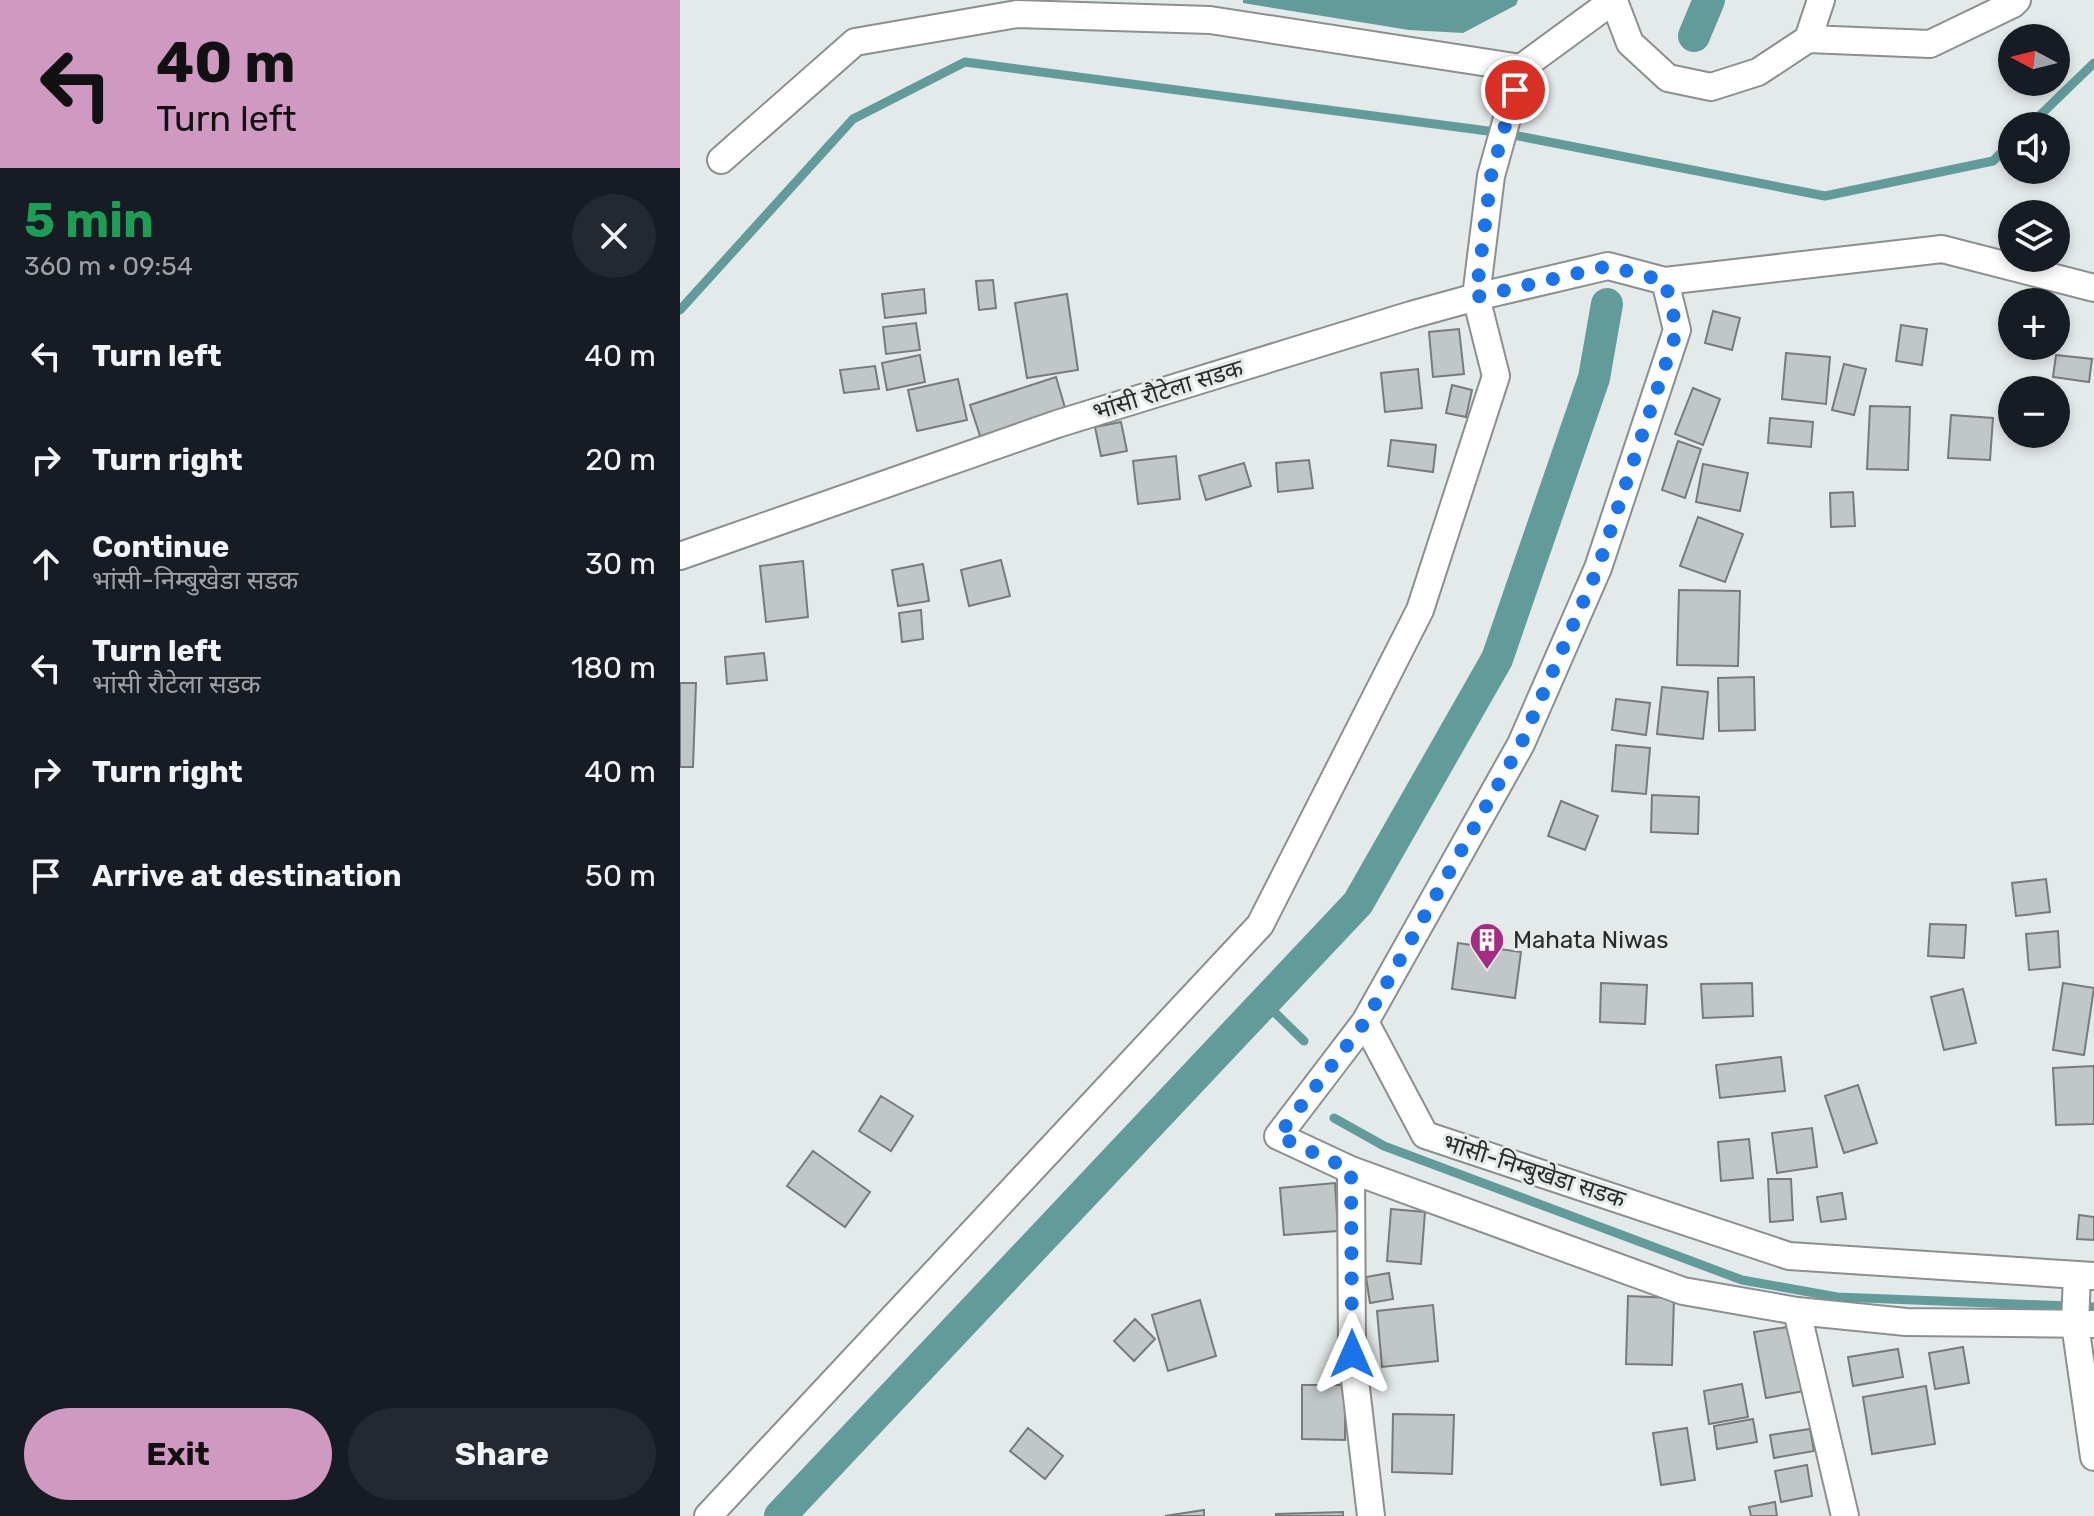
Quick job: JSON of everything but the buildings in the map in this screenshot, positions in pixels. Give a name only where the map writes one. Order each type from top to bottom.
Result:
[{"type":"street","points":[[1808,39],[1821,0]]},
{"type":"street","points":[[708,1516],[1260,925],[1420,610],[1496,376],[1476,297],[1491,176],[1521,68],[1614,1],[1630,43],[1668,78],[1711,87],[1758,72],[1808,39],[1930,44],[2017,0]]},
{"type":"street","points":[[721,160],[855,42],[1017,14],[1210,20],[1521,68]]},
{"type":"street","points":[[2085,1324],[1906,1322],[1797,1311],[1683,1291],[1351,1170],[1278,1136],[1365,1022],[1521,744],[1598,568],[1677,330],[1665,281],[1942,249],[2094,288]]},
{"type":"street","name":"भांसी रौटेला सडक","points":[[680,556],[1057,424],[1411,315],[1608,266],[1665,281]]},
{"type":"street","name":"भांसी-निम्बुखेडा सडक","points":[[1365,1022],[1425,1135],[1789,1256],[2086,1275]]},
{"type":"street","points":[[1351,1170],[1352,1354],[1371,1516]]},
{"type":"street","points":[[2086,1275],[2085,1324],[2094,1457]]},
{"type":"street","points":[[1797,1311],[1845,1516]]},
{"type":"water","points":[[1243,0],[1518,0],[1516,5],[1463,33],[1409,30],[1243,3]]},
{"type":"waterway","points":[[1694,36],[1709,0]]},
{"type":"waterway","points":[[680,310],[853,119],[965,62],[1503,133],[1825,196],[1993,161],[1998,156]]},
{"type":"waterway","points":[[2043,112],[2094,63]]},
{"type":"waterway","points":[[780,1516],[1358,903],[1497,659],[1594,378],[1607,304]]},
{"type":"waterway","points":[[1264,1002],[1304,1041]]},
{"type":"waterway","points":[[1334,1118],[1384,1146],[1742,1280],[1837,1297],[2094,1307]]},
{"type":"place","name":"Mahata Niwas","points":[[1487,971]]},
{"type":"route","points":[[1352,1354],[1351,1170],[1278,1136],[1365,1022],[1521,744],[1598,568],[1677,330],[1665,281],[1608,266],[1476,297],[1491,176],[1515,90]]}]
